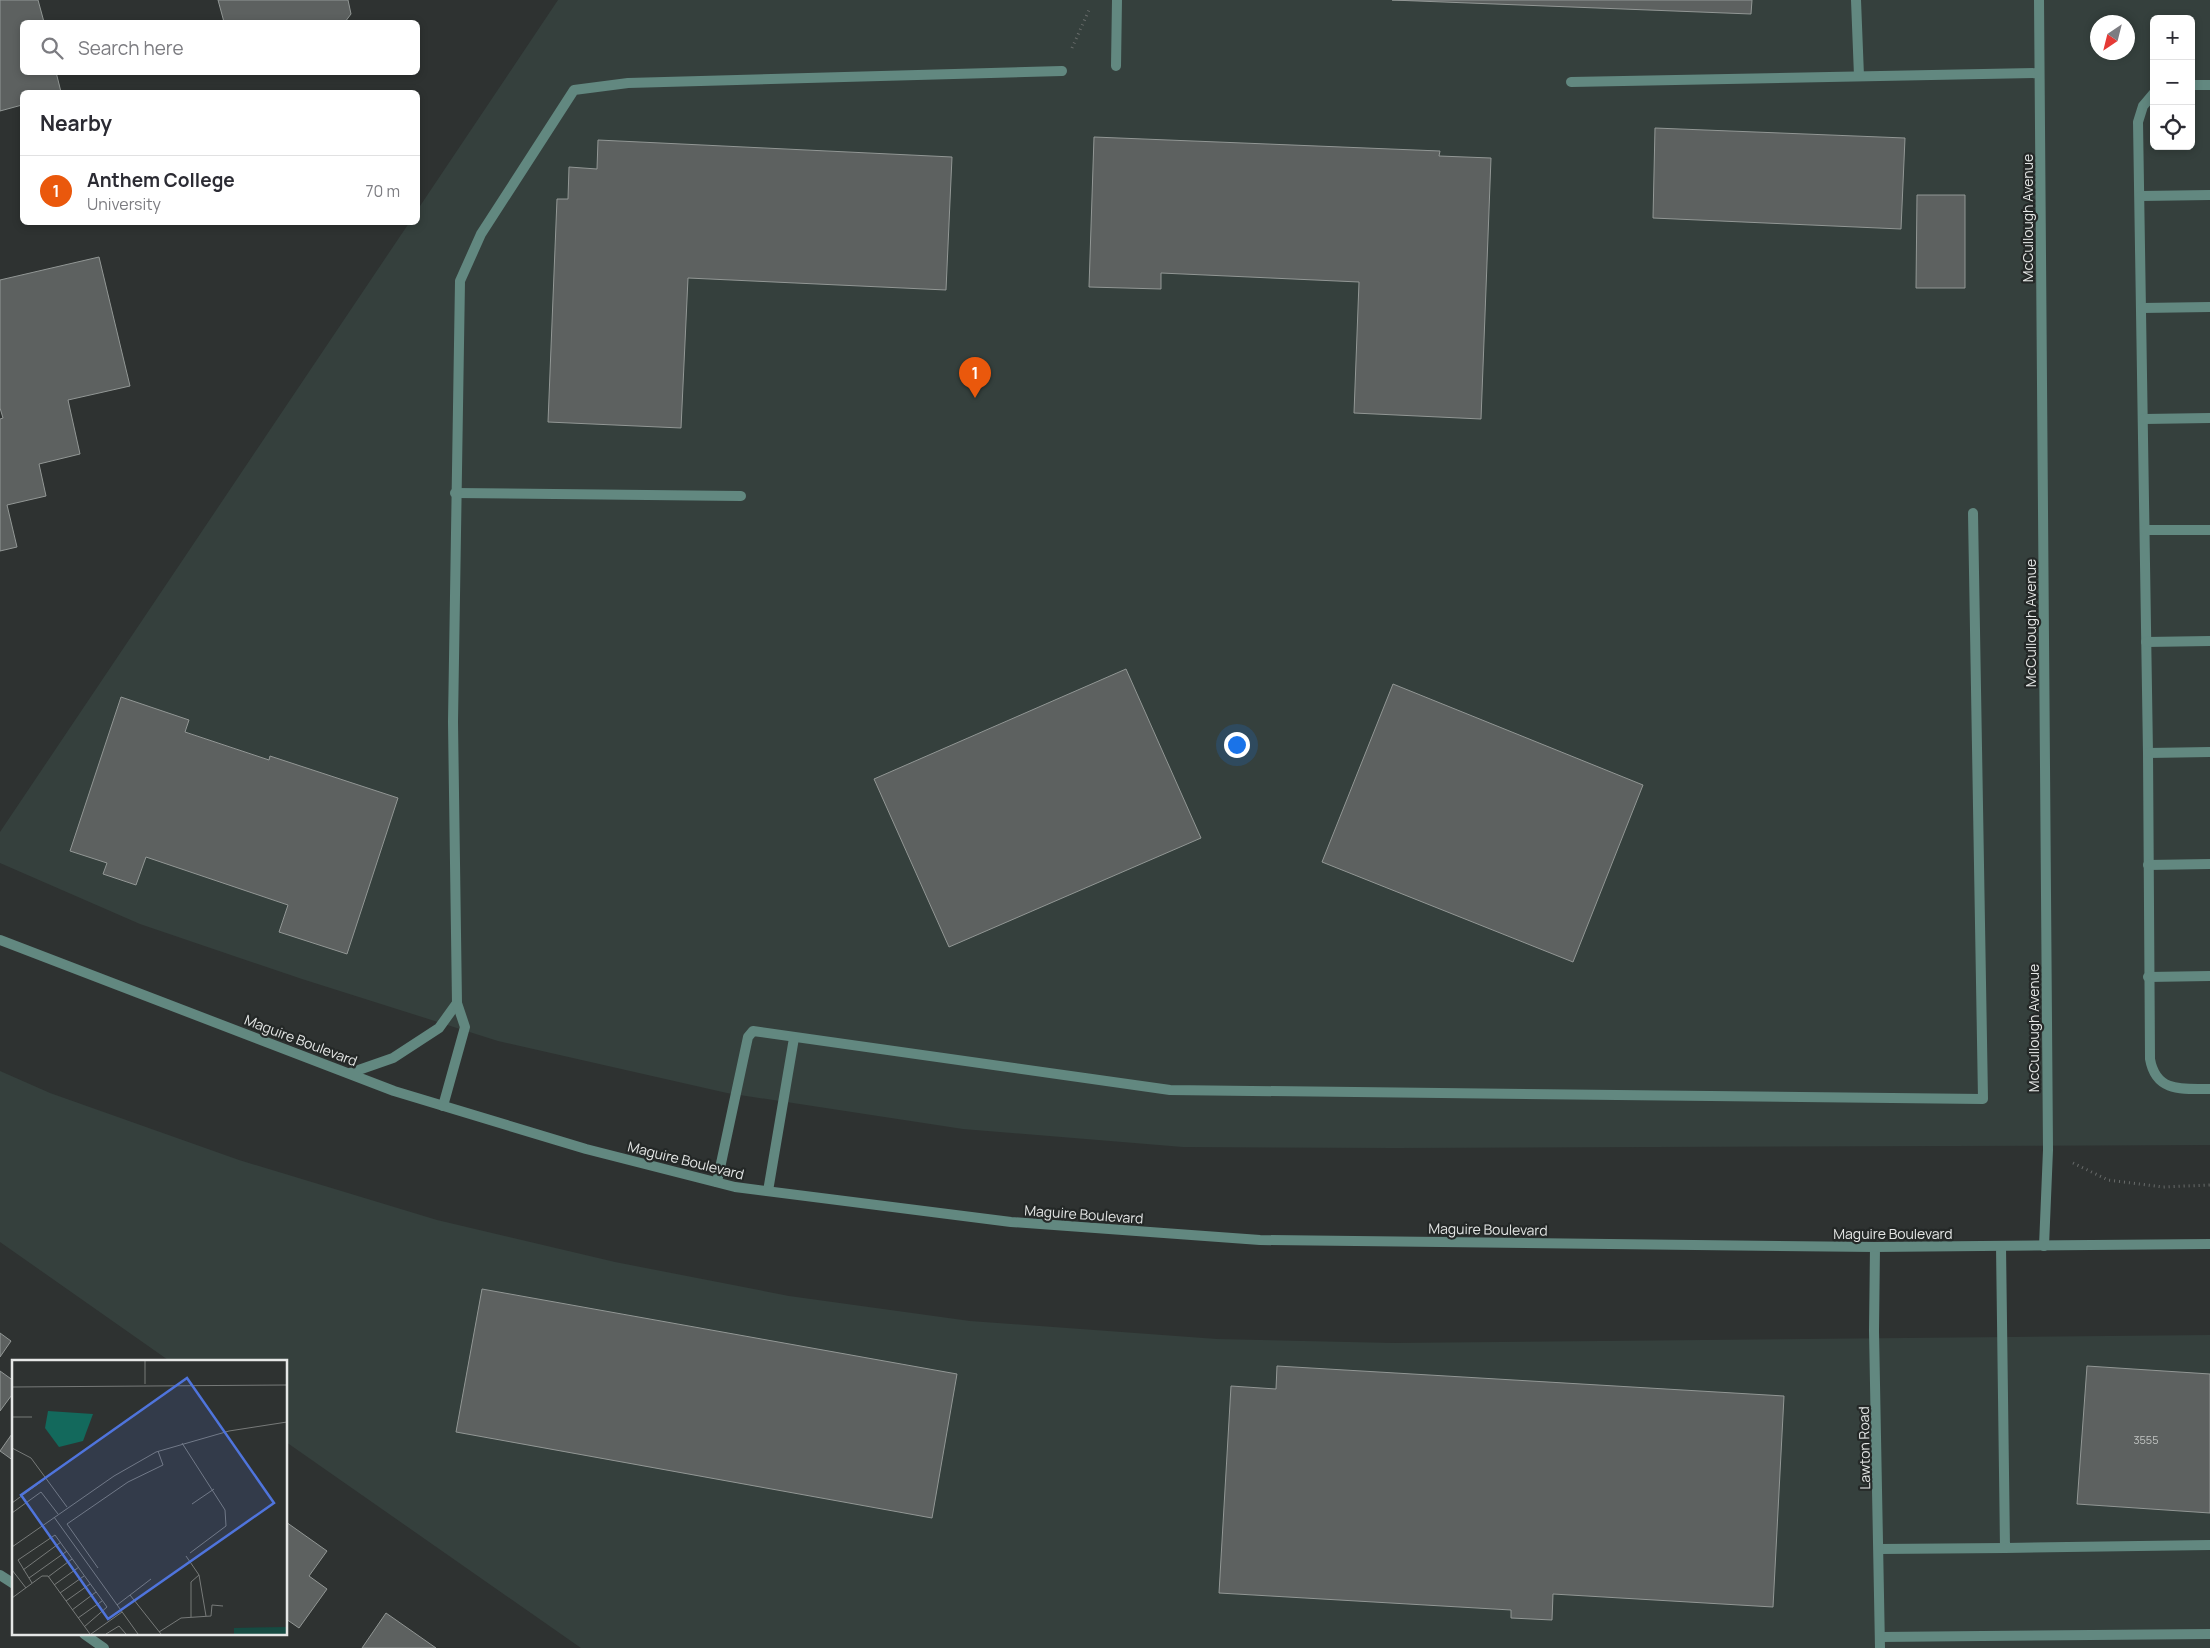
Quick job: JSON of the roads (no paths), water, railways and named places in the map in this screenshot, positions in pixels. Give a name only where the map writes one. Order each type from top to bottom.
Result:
[{"type":"street","points":[[1116,66],[1118,0]]},
{"type":"street","points":[[1856,0],[1859,76]]},
{"type":"street","name":"McCullough Avenue","points":[[2039,0],[2048,1150],[2044,1246]]},
{"type":"street","points":[[443,1106],[465,1028],[457,1003],[453,722],[455,492],[460,281],[481,234],[574,90],[628,83],[1062,71]]},
{"type":"street","points":[[1571,82],[2039,73]]},
{"type":"street","points":[[2195,85],[2210,85]]},
{"type":"street","points":[[2150,98],[2143,106],[2138,122],[2141,196],[2144,419],[2150,1059],[2154,1073],[2159,1080],[2173,1088],[2210,1089]]},
{"type":"street","points":[[2141,196],[2210,195]]},
{"type":"street","points":[[2142,308],[2210,307]]},
{"type":"street","points":[[2144,419],[2210,418]]},
{"type":"street","points":[[455,492],[741,496]]},
{"type":"street","points":[[717,1182],[748,1037],[753,1031],[1170,1090],[1983,1099],[1973,513]]},
{"type":"street","points":[[2145,530],[2210,530]]},
{"type":"street","points":[[2146,642],[2210,641]]},
{"type":"street","points":[[2148,753],[2210,752]]},
{"type":"street","points":[[2148,865],[2210,864]]},
{"type":"street","name":"Maguire Boulevard","points":[[0,940],[394,1091],[586,1149],[735,1187],[1011,1222],[1260,1240],[1875,1247],[2210,1244]]},
{"type":"street","points":[[2148,977],[2210,976]]},
{"type":"street","points":[[350,1073],[393,1058],[439,1028],[457,1003]]},
{"type":"street","points":[[768,1191],[794,1038]]},
{"type":"street","points":[[2002,1246],[2005,1548]]},
{"type":"street","name":"Lawton Road","points":[[1875,1247],[1874,1331],[1880,1549],[1880,1643]]},
{"type":"street","points":[[1880,1549],[2210,1545]]},
{"type":"street","points":[[0,1574],[12,1583]]},
{"type":"street","points":[[1880,1643],[2210,1634]]},
{"type":"street","points":[[87,1636],[104,1648]]},
{"type":"place","name":"Anthem College","points":[[975,398]]}]
